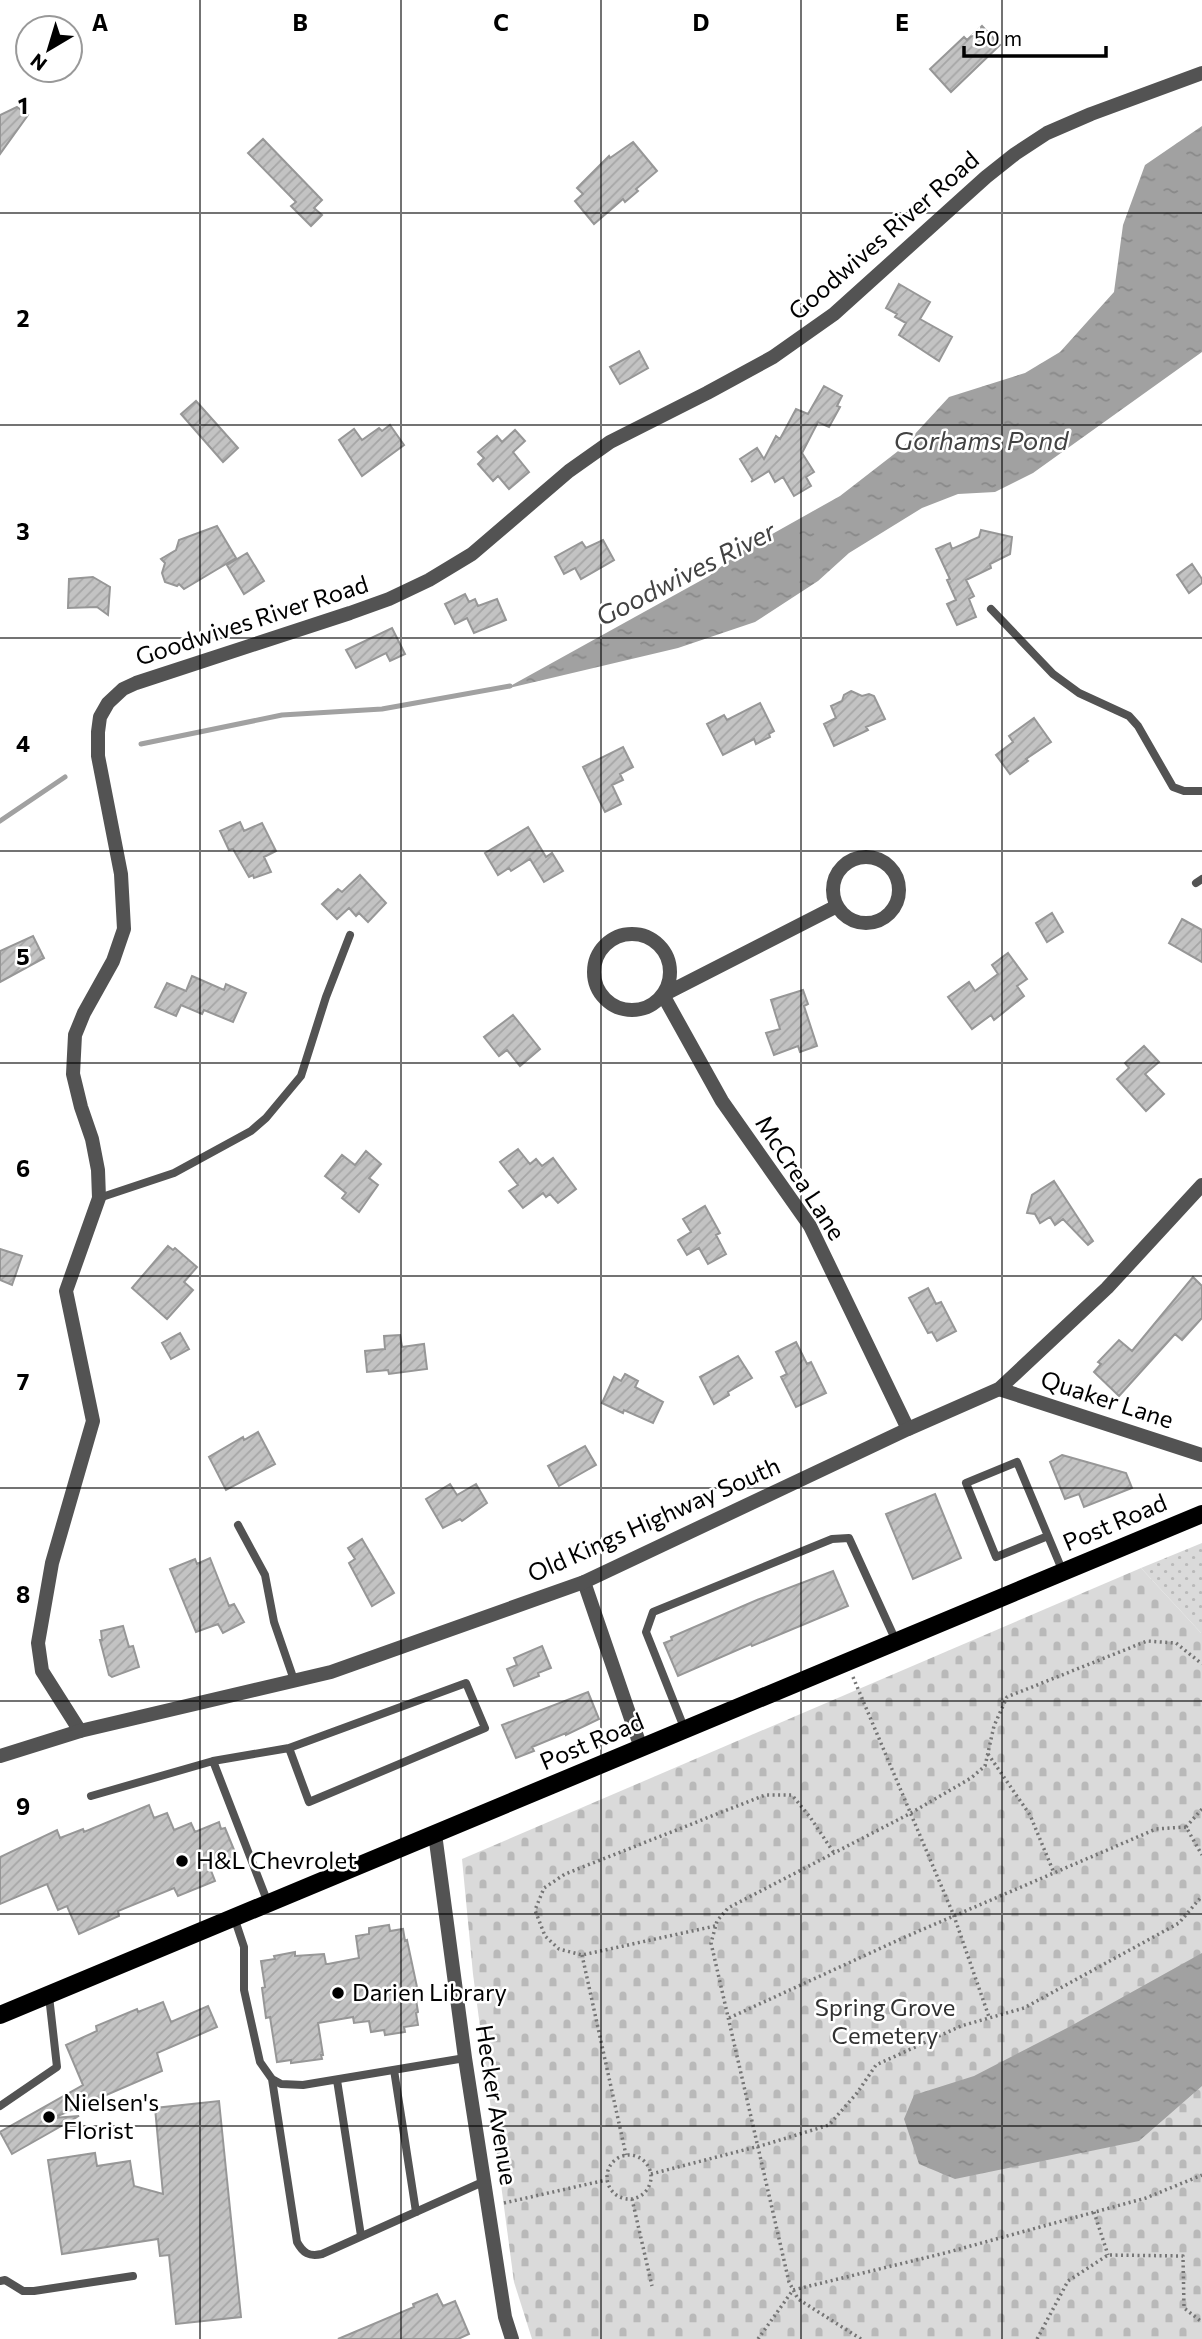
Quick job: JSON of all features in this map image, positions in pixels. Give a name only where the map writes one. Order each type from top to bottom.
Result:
[{"type":"main road","name":"Post Road","points":[[0,2015],[1202,1514]]},
{"type":"street","name":"Goodwives River Road","points":[[80,1731],[42,1671],[38,1643],[52,1563],[93,1421],[66,1291],[99,1198],[98,1170],[92,1139],[80,1107],[73,1074],[75,1035],[113,961],[124,929],[121,874],[98,756],[100,717],[108,703],[123,689],[136,683],[350,613],[389,599],[429,580],[472,554],[569,471],[610,442],[773,357],[834,314],[986,177],[1047,133],[1202,73]]},
{"type":"street","points":[[863,856],[876,858],[888,864],[896,874],[900,887],[899,900],[883,920],[870,924],[857,922],[845,916],[837,906],[833,894],[834,881],[840,869],[850,860],[863,856]]},
{"type":"street","points":[[663,995],[670,981],[670,966],[665,952],[650,938],[641,934],[625,934],[611,939],[600,949],[594,963],[593,978],[598,992],[609,1004],[623,1010],[638,1011],[652,1005],[663,995],[837,906]]},
{"type":"street","name":"McCrea Lane","points":[[663,995],[722,1101],[810,1226],[908,1429]]},
{"type":"street","name":"Old Kings Highway South","points":[[0,1756],[80,1731],[331,1672],[584,1582],[908,1429],[999,1389],[1107,1288],[1202,1185]]},
{"type":"street","name":"Quaker Lane","points":[[999,1389],[1202,1455]]},
{"type":"street","points":[[584,1582],[641,1748]]},
{"type":"street","name":"Hecker Avenue","points":[[435,1834],[505,2317],[512,2339]]},
{"type":"lane","points":[[990,609],[1053,674],[1079,693],[1129,716],[1138,726],[1172,787],[1184,791],[1202,791]]},
{"type":"lane","points":[[99,1198],[174,1173],[251,1131],[267,1118],[301,1076],[326,997],[350,935]]},
{"type":"lane","points":[[1048,1536],[996,1557],[966,1483],[1017,1462],[1048,1536],[1063,1572]]},
{"type":"lane","points":[[238,1525],[265,1575],[274,1622],[294,1681]]},
{"type":"lane","points":[[685,1730],[646,1632],[653,1612],[832,1539],[849,1538],[897,1641]]},
{"type":"lane","points":[[91,1797],[212,1761],[289,1748],[466,1683],[485,1728],[309,1802],[289,1748]]},
{"type":"lane","points":[[212,1761],[268,1903]]},
{"type":"lane","points":[[234,1917],[244,1947],[244,1990],[260,2062],[272,2079],[297,2242],[302,2251],[314,2256],[485,2181]]},
{"type":"lane","points":[[0,2106],[57,2067],[49,1994]]},
{"type":"lane","points":[[272,2079],[292,2086],[466,2059]]},
{"type":"lane","points":[[394,2070],[416,2212]]},
{"type":"lane","points":[[338,2080],[361,2236]]},
{"type":"lane","points":[[0,2281],[5,2280],[23,2291],[34,2291],[133,2276]]},
{"type":"path","points":[[861,2339],[798,2299],[789,2282],[711,1943],[716,1921],[728,1908],[911,1813],[971,1778],[985,1766],[994,1726],[1007,1697],[1147,1641],[1176,1643],[1202,1664]]},
{"type":"path","points":[[846,1662],[954,1916],[989,2018]]},
{"type":"path","points":[[988,1754],[1030,1815],[1054,1873]]},
{"type":"path","points":[[715,1926],[582,1955],[559,1949],[545,1936],[535,1910],[544,1888],[565,1874],[765,1795],[792,1795],[834,1853]]},
{"type":"path","points":[[729,2018],[954,1916],[1156,1829],[1186,1827],[1202,1809]]},
{"type":"path","points":[[1186,1827],[1202,1854]]},
{"type":"path","points":[[651,2174],[758,2147],[829,2125],[857,2093],[876,2065],[961,2026],[1024,2008],[1179,1923],[1202,1896]]},
{"type":"path","points":[[582,1955],[626,2155]]},
{"type":"path","points":[[626,2155],[642,2160],[651,2174],[646,2190],[632,2199],[615,2194],[607,2180],[611,2163],[626,2155]]},
{"type":"path","points":[[758,2339],[793,2290],[945,2253],[1146,2198],[1202,2175]]},
{"type":"path","points":[[489,2206],[607,2180]]},
{"type":"path","points":[[632,2199],[652,2286]]},
{"type":"path","points":[[1094,2211],[1108,2255]]},
{"type":"path","points":[[1037,2339],[1068,2281],[1108,2255],[1183,2256],[1184,2308],[1202,2322]]},
{"type":"green space","points":[[1202,1543],[1202,1634],[1141,1568]]},
{"type":"green space","name":"Spring Grove Cemetery","points":[[1141,1568],[1202,1634],[1202,2339],[532,2339],[514,2282],[473,1974],[462,1859]]},
{"type":"water","name":"Gorhams Pond","points":[[1202,126],[1202,352],[1033,473],[995,492],[958,494],[922,508],[849,553],[818,581],[755,622],[678,648],[505,689],[709,576],[740,552],[840,496],[902,448],[949,397],[1025,373],[1060,352],[1114,292],[1123,225],[1145,165]]},
{"type":"water","points":[[1202,1953],[1202,2086],[1139,2141],[955,2179],[919,2164],[904,2119],[914,2095],[974,2076]]},
{"type":"building","points":[[982,26],[1000,45],[951,92],[930,69],[964,37],[967,40]]},
{"type":"building","points":[[17,107],[28,115],[0,154],[0,115]]},
{"type":"building","points":[[263,139],[322,200],[314,208],[322,215],[311,226],[291,206],[296,202],[248,153]]},
{"type":"building","points":[[633,142],[657,171],[625,202],[623,199],[594,224],[575,201],[583,194],[577,188],[609,156],[610,158]]},
{"type":"building","points":[[899,284],[930,302],[920,319],[952,337],[939,361],[899,335],[906,323],[886,308]]},
{"type":"building","points":[[639,351],[648,368],[620,384],[610,367]]},
{"type":"building","points":[[824,386],[842,396],[837,406],[840,407],[829,427],[818,422],[802,453],[814,472],[806,477],[811,486],[794,496],[783,477],[775,482],[769,471],[751,482],[753,480],[740,459],[757,448],[764,459],[776,436],[780,439],[796,409],[808,414]]},
{"type":"building","points":[[196,401],[238,448],[223,462],[181,414]]},
{"type":"building","points":[[390,425],[404,445],[362,476],[339,440],[354,429],[362,440],[379,428],[382,431]]},
{"type":"building","points":[[515,430],[525,441],[513,452],[529,472],[509,489],[498,476],[493,481],[478,464],[484,458],[478,452],[497,436],[502,442]]},
{"type":"building","points":[[217,526],[236,558],[184,589],[179,584],[177,586],[165,582],[162,573],[165,563],[161,559],[176,550],[179,540]]},
{"type":"building","points":[[981,530],[1012,537],[1010,554],[990,564],[991,568],[966,580],[974,596],[969,599],[976,617],[957,625],[947,604],[956,600],[936,549],[950,543],[952,549],[979,537]]},
{"type":"building","points":[[603,540],[614,560],[581,579],[575,568],[564,574],[555,557],[582,542],[586,548]]},
{"type":"building","points":[[247,553],[264,581],[244,594],[227,565]]},
{"type":"building","points":[[1192,564],[1202,583],[1189,593],[1177,575]]},
{"type":"building","points":[[93,577],[110,587],[108,615],[97,607],[68,608],[69,579]]},
{"type":"building","points":[[465,594],[469,602],[475,599],[478,606],[497,599],[506,620],[474,633],[467,618],[455,624],[445,604]]},
{"type":"building","points":[[392,628],[405,654],[390,661],[386,653],[356,668],[346,650]]},
{"type":"building","points":[[851,691],[862,696],[874,696],[885,719],[834,746],[824,724],[836,718],[831,706],[842,701],[844,695]]},
{"type":"building","points":[[760,703],[774,731],[769,734],[770,737],[756,744],[754,739],[723,755],[707,724],[724,715],[727,720]]},
{"type":"building","points":[[1034,718],[1051,742],[1010,774],[996,755],[1013,742],[1009,736]]},
{"type":"building","points":[[623,747],[633,767],[620,774],[623,780],[612,785],[621,804],[605,812],[583,767]]},
{"type":"building","points":[[240,822],[244,831],[262,823],[276,851],[264,857],[271,872],[249,877],[233,849],[229,850],[220,831]]},
{"type":"building","points":[[528,827],[546,857],[552,853],[563,871],[544,882],[530,859],[511,871],[509,868],[498,875],[485,853]]},
{"type":"building","points":[[360,875],[386,903],[368,922],[359,913],[356,916],[349,908],[337,919],[322,904],[338,889],[342,892]]},
{"type":"building","points":[[1052,913],[1063,932],[1047,942],[1036,923]]},
{"type":"building","points":[[1182,919],[1202,930],[1202,962],[1169,943]]},
{"type":"building","points":[[33,936],[44,958],[0,982],[0,951]]},
{"type":"building","points":[[1008,953],[1027,979],[1017,986],[1024,996],[994,1020],[991,1015],[972,1029],[948,997],[969,982],[975,991],[998,974],[992,965]]},
{"type":"building","points":[[192,976],[224,990],[226,984],[246,993],[233,1022],[204,1010],[202,1014],[181,1005],[176,1016],[155,1007],[167,983],[186,991]]},
{"type":"building","points":[[803,990],[808,1004],[804,1006],[817,1046],[800,1052],[798,1046],[774,1055],[766,1033],[780,1029],[771,1000]]},
{"type":"building","points":[[513,1015],[540,1049],[520,1066],[507,1050],[499,1056],[484,1037]]},
{"type":"building","points":[[1144,1046],[1159,1062],[1145,1074],[1164,1094],[1146,1111],[1117,1079],[1129,1068],[1125,1063]]},
{"type":"building","points":[[518,1149],[530,1164],[536,1159],[542,1166],[553,1158],[576,1189],[558,1203],[550,1194],[546,1197],[543,1193],[523,1208],[509,1191],[518,1185],[500,1162]]},
{"type":"building","points":[[366,1151],[381,1164],[369,1178],[378,1185],[359,1212],[342,1198],[346,1193],[325,1176],[342,1155],[355,1165]]},
{"type":"building","points":[[1054,1181],[1093,1241],[1088,1245],[1063,1219],[1055,1225],[1050,1217],[1040,1223],[1035,1214],[1027,1213],[1032,1195]]},
{"type":"building","points":[[705,1206],[720,1233],[716,1235],[726,1254],[708,1264],[699,1248],[687,1255],[678,1240],[691,1232],[683,1219]]},
{"type":"building","points":[[168,1246],[173,1250],[175,1248],[197,1267],[184,1282],[193,1290],[167,1319],[132,1288]]},
{"type":"building","points":[[0,1249],[22,1256],[12,1285],[0,1280]]},
{"type":"building","points":[[1193,1277],[1202,1286],[1202,1318],[1182,1340],[1175,1334],[1119,1396],[1094,1372],[1101,1364],[1098,1362],[1119,1340],[1132,1351]]},
{"type":"building","points":[[928,1288],[936,1304],[941,1302],[956,1331],[937,1341],[932,1332],[928,1333],[909,1298]]},
{"type":"building","points":[[180,1333],[189,1349],[171,1359],[162,1343]]},
{"type":"building","points":[[400,1335],[402,1347],[424,1344],[427,1369],[389,1374],[388,1370],[367,1372],[365,1351],[385,1349],[384,1336]]},
{"type":"building","points":[[796,1342],[807,1364],[811,1362],[826,1393],[796,1407],[781,1377],[787,1374],[776,1352]]},
{"type":"building","points":[[738,1356],[752,1378],[714,1404],[700,1377]]},
{"type":"building","points":[[625,1374],[638,1381],[635,1387],[663,1402],[653,1423],[602,1403],[614,1377],[621,1381]]},
{"type":"building","points":[[258,1432],[275,1464],[226,1490],[209,1457],[243,1437],[244,1440]]},
{"type":"building","points":[[585,1446],[596,1465],[559,1486],[548,1466]]},
{"type":"building","points":[[1062,1455],[1126,1473],[1132,1488],[1084,1507],[1079,1494],[1065,1499],[1050,1462]]},
{"type":"building","points":[[450,1484],[457,1495],[476,1484],[487,1503],[462,1521],[460,1519],[443,1528],[426,1499]]},
{"type":"building","points":[[935,1494],[961,1558],[913,1579],[886,1514]]},
{"type":"building","points":[[362,1539],[394,1593],[372,1606],[349,1563],[355,1559],[348,1548]]},
{"type":"building","points":[[210,1558],[229,1606],[234,1604],[244,1622],[223,1633],[218,1624],[196,1632],[170,1569],[195,1559],[197,1564]]},
{"type":"building","points":[[833,1571],[848,1606],[678,1676],[664,1643],[672,1640],[671,1637]]},
{"type":"building","points":[[123,1626],[139,1667],[112,1677],[109,1675],[100,1640],[101,1631]]},
{"type":"building","points":[[542,1646],[551,1668],[514,1686],[507,1669],[517,1665],[514,1658]]},
{"type":"building","points":[[588,1692],[599,1719],[532,1747],[534,1751],[516,1758],[502,1725]]},
{"type":"building","points":[[149,1805],[154,1818],[167,1813],[174,1830],[191,1823],[195,1832],[219,1822],[221,1829],[225,1828],[237,1857],[210,1868],[215,1881],[178,1896],[174,1888],[118,1911],[119,1916],[79,1934],[67,1906],[58,1910],[47,1884],[0,1904],[0,1857],[57,1830],[60,1838],[83,1829],[84,1832]]},
{"type":"building","name":"Darien Library","points":[[389,1925],[390,1931],[403,1929],[405,1941],[407,1940],[417,1987],[414,1987],[418,2025],[404,2027],[405,2032],[385,2035],[384,2030],[371,2032],[369,2021],[354,2023],[353,2017],[318,2023],[322,2059],[277,2062],[270,2017],[266,2018],[261,1961],[295,1952],[295,1956],[324,1954],[326,1964],[359,1958],[356,1936],[369,1934],[369,1928]]},
{"type":"building","points":[[163,2002],[171,2022],[208,2006],[217,2027],[157,2053],[162,2071],[53,2118],[79,2116],[12,2154],[0,2132],[83,2085],[66,2045],[97,2031],[96,2026],[137,2009],[138,2012]]},
{"type":"building","points":[[219,2101],[241,2317],[176,2324],[169,2255],[160,2256],[158,2239],[62,2254],[48,2160],[95,2153],[97,2166],[130,2161],[134,2186],[163,2194],[155,2108]]},
{"type":"building","points":[[437,2294],[443,2306],[455,2301],[469,2334],[458,2339],[338,2339],[414,2307],[413,2304]]},
{"type":"waterway","name":"Goodwives River","points":[[141,744],[282,715],[382,709],[510,686]]},
{"type":"waterway","name":"Goodwives River","points":[[0,821],[65,777]]},
{"type":"place","name":"H&L Chevrolet","points":[[182,1861]]},
{"type":"place","name":"Darien Library","points":[[338,1993]]},
{"type":"place","name":"Nielsen's Florist","points":[[49,2117]]}]
